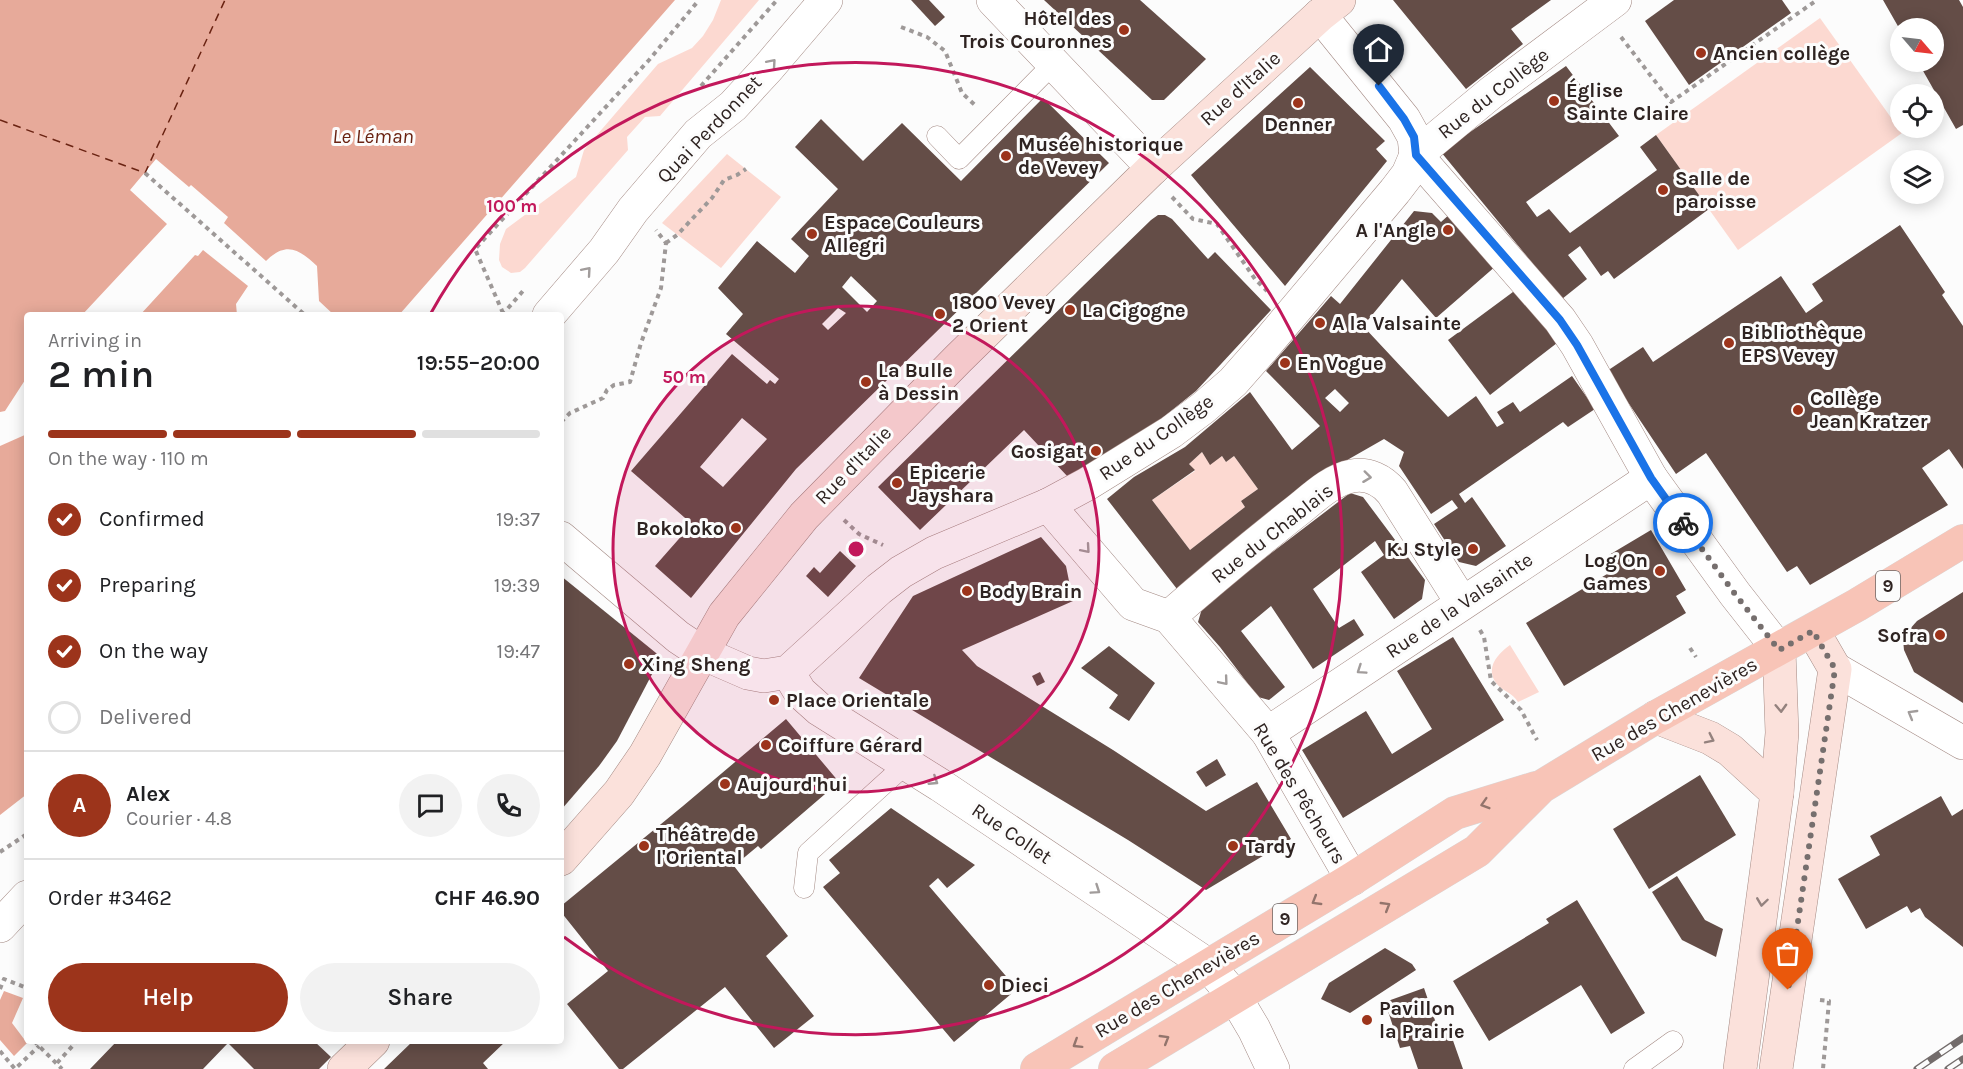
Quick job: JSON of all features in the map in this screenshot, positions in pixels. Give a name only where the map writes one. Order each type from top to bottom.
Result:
[{"type":"main road","name":"Rue des Chenevières","points":[[1115,1069],[1477,850],[1540,787],[1656,717],[1813,631],[1963,541]]},
{"type":"main road","name":"Rue des Chenevières","points":[[1037,1069],[1352,879],[1455,813],[1540,787]]},
{"type":"street","name":"Quai Perdonnet","points":[[552,312],[604,251],[633,210],[698,134],[733,106],[826,0]]},
{"type":"street","points":[[993,0],[1160,180]]},
{"type":"street","name":"Rue du Collège","points":[[788,672],[879,589],[902,572],[934,553],[1048,505],[1137,454],[1203,408],[1233,382],[1291,315],[1408,174],[1416,155],[1492,92],[1607,5]]},
{"type":"street","points":[[1330,7],[1404,119],[1414,137],[1416,155],[1560,320],[1577,345],[1651,478],[1735,594],[1779,650],[1782,733],[1777,793],[1740,1069]]},
{"type":"street","name":"Rue d'Italie","points":[[564,856],[619,793],[645,755],[724,615],[812,507],[958,359],[1160,180],[1330,7]]},
{"type":"street","name":"Rue du Chablais","points":[[1168,616],[1238,557],[1323,491],[1351,476],[1376,478],[1384,482],[1470,615]]},
{"type":"street","name":"Rue de la Valsainte","points":[[1268,733],[1470,615],[1651,478]]},
{"type":"street","points":[[1048,505],[1133,604],[1168,616]]},
{"type":"street","points":[[564,541],[678,637],[702,653],[748,673],[764,676],[788,672]]},
{"type":"street","name":"Rue des Pêcheurs","points":[[1168,616],[1268,733],[1352,879]]},
{"type":"street","points":[[1813,631],[1835,669],[1963,744]]},
{"type":"street","points":[[1776,1069],[1835,669]]},
{"type":"street","name":"Rue Collet","points":[[788,672],[800,692],[819,709],[906,764],[1208,965],[1235,997],[1275,1068]]},
{"type":"street","points":[[1656,717],[1710,738],[1730,750],[1777,793]]},
{"type":"street","points":[[0,926],[24,900]]},
{"type":"street","points":[[344,1069],[371,1044]]},
{"type":"lane","points":[[937,136],[959,159],[1053,64]]},
{"type":"lane","points":[[804,888],[808,853],[906,764]]},
{"type":"lane","points":[[1635,1069],[1673,1041]]},
{"type":"path","points":[[503,312],[475,249],[649,60],[699,0]]},
{"type":"path","points":[[1607,5],[1671,102],[1817,0]]},
{"type":"path","points":[[901,27],[927,37],[945,51],[962,93],[994,124]]},
{"type":"path","points":[[564,419],[570,413],[603,398],[607,390],[614,385],[630,382],[661,288],[666,243],[677,235],[712,198],[724,180],[737,176],[746,169]]},
{"type":"path","points":[[145,173],[302,312]]},
{"type":"path","points":[[1160,180],[1193,219],[1217,224],[1255,279],[1291,315]]},
{"type":"path","points":[[839,516],[859,534],[887,547]]},
{"type":"path","points":[[1470,615],[1484,637],[1491,681],[1521,710],[1537,740]]},
{"type":"path","points":[[0,852],[24,836]]},
{"type":"path","points":[[0,989],[4,979],[24,987]]},
{"type":"path","points":[[1818,1000],[1829,1001],[1823,1069]]},
{"type":"path","points":[[37,1044],[62,1069]]},
{"type":"path","points":[[57,1064],[74,1044]]},
{"type":"path","points":[[0,1051],[15,1069],[39,1046]]},
{"type":"shaded area","points":[[721,0],[759,0],[660,116],[645,117],[627,137],[628,150],[525,268],[520,272],[511,273],[502,267],[499,260],[500,244],[506,229],[576,177],[584,150],[658,64],[692,48],[703,36]]},
{"type":"shaded area","points":[[1820,18],[1890,116],[1890,138],[1895,138],[1738,250],[1656,135]]},
{"type":"shaded area","points":[[727,154],[781,197],[721,268],[662,223]]},
{"type":"shaded area","points":[[1202,452],[1210,464],[1222,456],[1226,462],[1234,456],[1258,489],[1241,501],[1245,507],[1190,550],[1152,500],[1195,471],[1189,464]]},
{"type":"shaded area","points":[[1510,645],[1539,692],[1518,702],[1496,683],[1492,672],[1494,661]]},
{"type":"water","name":"Le Léman","points":[[0,0],[675,0],[402,312],[331,312],[319,301],[317,266],[304,255],[286,249],[266,261],[224,223],[228,217],[156,159],[130,190],[167,224],[85,312],[24,312],[24,382],[5,411],[0,412]]},
{"type":"water","points":[[203,250],[248,286],[236,304],[237,312],[143,312],[195,255],[198,256]]},
{"type":"water","points":[[24,435],[24,796],[0,815],[0,446]]},
{"type":"water","points":[[4,991],[23,998],[12,1023],[26,1044],[14,1056],[0,1040],[0,1000]]},
{"type":"building","points":[[911,0],[929,0],[945,17],[935,26]]},
{"type":"building","name":"Hôtel des Trois Couronnes","points":[[1044,0],[1140,0],[1206,59],[1164,100],[1152,100]]},
{"type":"building","points":[[1393,0],[1551,0],[1511,29],[1523,44],[1466,89]]},
{"type":"building","name":"Ancien collège","points":[[1674,0],[1782,0],[1791,13],[1689,85],[1645,21]]},
{"type":"building","points":[[1883,0],[1959,0],[1963,7],[1963,125],[1956,129],[1944,108],[1944,84],[1930,84],[1924,72],[1944,72],[1944,18],[1893,18]]},
{"type":"building","points":[[1566,66],[1619,136],[1526,202],[1537,217],[1549,209],[1570,233],[1657,170],[1640,147],[1656,135],[1709,209],[1614,279],[1608,271],[1601,276],[1580,246],[1568,255],[1587,279],[1562,299],[1441,152]]},
{"type":"building","points":[[1310,67],[1385,141],[1376,149],[1387,161],[1285,286],[1191,175]]},
{"type":"building","points":[[1043,98],[1109,163],[796,469],[691,598],[655,566],[692,524],[631,471],[732,354],[767,384],[770,380],[775,384],[779,379],[726,334],[743,314],[718,288],[757,241],[795,273],[809,256],[791,239],[838,189],[795,147],[821,119],[863,161],[902,123],[961,181]],"holes":[[[851,276],[877,301],[867,312],[842,287]],[[838,308],[846,313],[828,330],[822,324]],[[742,418],[767,439],[723,487],[700,467]]]},
{"type":"building","points":[[1414,211],[1432,213],[1441,222],[1451,213],[1497,265],[1436,318],[1402,279],[1363,326],[1448,417],[1476,396],[1497,427],[1504,423],[1497,412],[1513,402],[1520,412],[1572,376],[1595,409],[1568,427],[1563,422],[1459,494],[1465,503],[1472,497],[1506,546],[1476,566],[1459,562],[1434,524],[1458,508],[1452,500],[1431,514],[1399,466],[1404,452],[1384,439],[1349,459],[1177,589],[1107,499],[1134,477],[1185,447],[1250,392],[1292,450],[1320,426],[1266,371],[1331,296],[1340,304]],"holes":[[[1335,389],[1349,403],[1340,412],[1325,398]],[[1202,452],[1210,465],[1222,456],[1226,462],[1234,456],[1258,489],[1241,501],[1245,507],[1190,550],[1152,500],[1195,470],[1189,464]]]},
{"type":"building","points":[[1158,215],[1165,215],[1172,219],[1208,259],[1215,252],[1271,310],[1196,391],[1136,439],[1068,477],[1024,430],[920,530],[878,487]]},
{"type":"building","name":"Collège Jean Kratzer","points":[[1900,225],[1945,292],[1942,295],[1963,326],[1963,469],[1949,449],[1922,468],[1948,505],[1810,585],[1797,566],[1787,572],[1706,453],[1676,474],[1607,371],[1643,347],[1653,362],[1781,276],[1806,313],[1823,301],[1812,284]]},
{"type":"building","points":[[1517,289],[1557,343],[1490,395],[1448,340]]},
{"type":"building","points":[[1350,493],[1363,497],[1425,580],[1422,599],[1394,619],[1361,572],[1384,555],[1375,541],[1313,589],[1339,628],[1354,619],[1364,635],[1313,669],[1271,606],[1241,631],[1285,687],[1269,700],[1258,697],[1198,622],[1203,605]]},
{"type":"building","points":[[1651,530],[1686,590],[1676,596],[1686,613],[1564,686],[1526,623],[1617,568],[1609,555]]},
{"type":"building","points":[[1041,537],[1066,566],[1073,601],[962,650],[977,666],[1206,811],[1257,782],[1291,839],[1206,890],[1128,840],[859,678],[913,596]]},
{"type":"building","points":[[840,551],[856,566],[828,597],[806,576],[814,567],[820,573]]},
{"type":"building","points":[[564,578],[661,657],[617,741],[564,807]]},
{"type":"building","points":[[1963,592],[1963,703],[1914,672],[1904,650],[1903,640],[1917,621]]},
{"type":"building","points":[[1453,637],[1504,720],[1343,818],[1302,750],[1366,711],[1392,754],[1432,729],[1397,671]]},
{"type":"building","points":[[1109,646],[1155,683],[1129,721],[1109,708],[1118,695],[1081,668]]},
{"type":"building","points":[[1040,672],[1045,682],[1037,686],[1032,676]]},
{"type":"building","points":[[786,719],[839,782],[761,849],[758,846],[734,866],[788,936],[766,956],[814,1016],[774,1048],[725,987],[623,1069],[619,1069],[567,1004],[608,971],[564,916],[564,904]]},
{"type":"building","points":[[1217,759],[1226,775],[1206,787],[1196,772]]},
{"type":"building","points":[[1700,775],[1736,835],[1649,889],[1613,829]]},
{"type":"building","points":[[1941,796],[1952,816],[1963,809],[1963,947],[1925,917],[1920,908],[1911,913],[1907,906],[1866,929],[1838,879],[1880,855],[1870,836]]},
{"type":"building","points":[[891,808],[975,865],[947,888],[938,878],[929,886],[1017,989],[954,1042],[823,887],[840,873],[829,860]]},
{"type":"building","points":[[1677,876],[1705,920],[1723,929],[1716,957],[1682,940],[1652,892]]},
{"type":"building","points":[[1577,900],[1645,1013],[1611,1034],[1581,985],[1489,1041],[1453,981],[1549,923],[1546,919]]},
{"type":"building","points":[[1385,948],[1412,964],[1416,970],[1350,1013],[1321,999],[1329,983]]},
{"type":"building","name":"Pavillon la Prairie","points":[[1424,988],[1440,1035],[1450,1032],[1463,1069],[1418,1069],[1410,1046],[1400,1048],[1385,1002]]},
{"type":"building","points":[[114,1044],[227,1044],[203,1069],[90,1069]]},
{"type":"building","points":[[229,1044],[317,1044],[331,1057],[319,1069],[254,1069]]},
{"type":"building","points":[[410,1044],[503,1044],[483,1063],[488,1069],[384,1069]]},
{"type":"ferry route","points":[[0,120],[145,173],[225,0]]},
{"type":"railway","points":[[1917,1069],[1963,1038]]},
{"type":"railway","points":[[1948,1069],[1963,1059]]},
{"type":"way so far","points":[[1683,523],[1779,650],[1813,631],[1835,669],[1788,990]]},
{"type":"place","name":"Hôtel des Trois Couronnes","points":[[1124,30]]},
{"type":"place","name":"Ancien collège","points":[[1701,53]]},
{"type":"place","name":"Église Sainte Claire","points":[[1554,101]]},
{"type":"place","name":"Denner","points":[[1298,103]]},
{"type":"place","name":"Musée historique de Vevey","points":[[1006,156]]},
{"type":"place","name":"Salle de paroisse","points":[[1663,190]]},
{"type":"place","name":"A l'Angle","points":[[1448,230]]},
{"type":"place","name":"Espace Couleurs Allegri","points":[[812,234]]},
{"type":"place","name":"La Cigogne","points":[[1070,310]]},
{"type":"place","name":"1800 Vevey 2 Orient","points":[[940,314]]},
{"type":"place","name":"A la Valsainte","points":[[1320,323]]},
{"type":"place","name":"Bibliothèque EPS Vevey","points":[[1729,343]]},
{"type":"place","name":"En Vogue","points":[[1285,363]]},
{"type":"place","name":"La Bulle à Dessin","points":[[866,382]]},
{"type":"place","name":"Collège Jean Kratzer","points":[[1798,410]]},
{"type":"place","name":"Gosigat","points":[[1096,451]]},
{"type":"place","name":"Epicerie Jayshara","points":[[897,483]]},
{"type":"place","name":"Bokoloko","points":[[736,528]]},
{"type":"place","name":"KJ Style","points":[[1473,549]]},
{"type":"place","name":"Log On Games","points":[[1660,571]]},
{"type":"place","name":"Body Brain","points":[[967,591]]},
{"type":"place","name":"Sofra","points":[[1940,635]]},
{"type":"place","name":"Xing Sheng","points":[[629,664]]},
{"type":"place","name":"Place Orientale","points":[[774,700]]},
{"type":"place","name":"Coiffure Gérard","points":[[766,745]]},
{"type":"place","name":"Aujourd'hui","points":[[725,784]]},
{"type":"place","name":"Théâtre de l'Oriental","points":[[644,846]]},
{"type":"place","name":"Tardy","points":[[1233,846]]},
{"type":"place","name":"Dieci","points":[[989,985]]},
{"type":"place","name":"Pavillon la Prairie","points":[[1367,1020]]},
{"type":"route","points":[[1379,86],[1404,119],[1414,137],[1416,155],[1560,320],[1577,345],[1651,478],[1683,523]]}]
